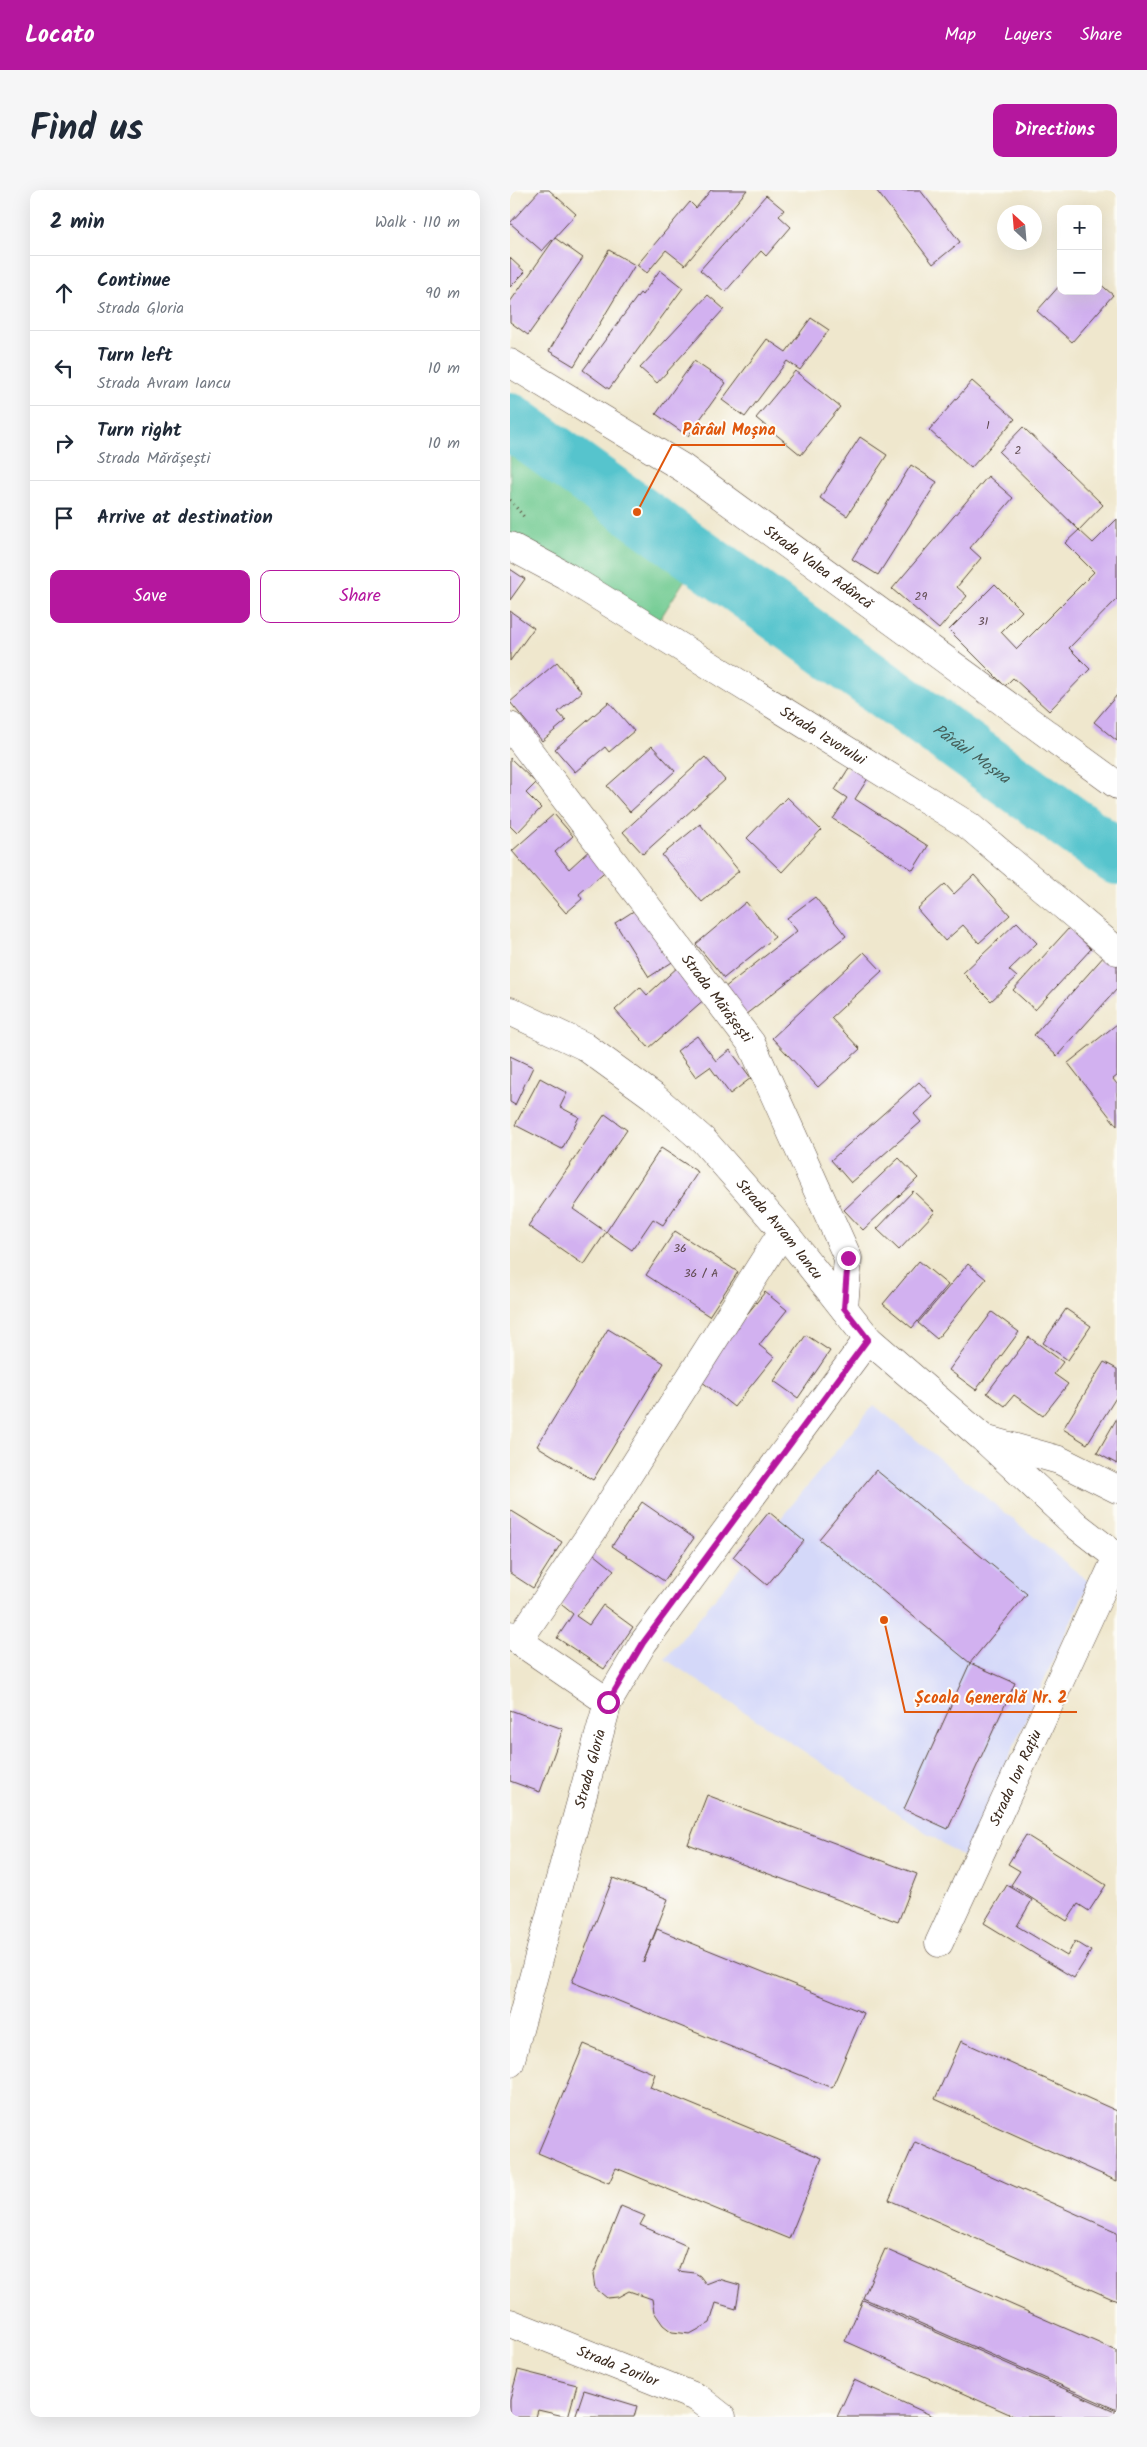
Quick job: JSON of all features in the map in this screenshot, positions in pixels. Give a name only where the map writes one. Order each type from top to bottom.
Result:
[{"type":"street","name":"Strada Valea Adâncă","points":[[510,363],[683,468],[1117,785]]},
{"type":"street","name":"Strada Izvorului","points":[[510,546],[574,581],[969,826],[1117,951]]},
{"type":"street","name":"Strada Mărășești","points":[[510,726],[751,1043],[848,1258],[844,1308]]},
{"type":"street","name":"Strada Avram Iancu","points":[[510,1011],[584,1046],[653,1096],[704,1141],[783,1231],[868,1339],[984,1439],[1078,1526],[1117,1557]]},
{"type":"street","points":[[608,1702],[515,1637],[592,1532],[783,1231]]},
{"type":"street","name":"Strada Gloria","points":[[510,2063],[608,1702],[643,1643],[868,1339]]},
{"type":"street","points":[[984,1439],[1059,1460],[1117,1489]]},
{"type":"street","name":"Strada Ion Rațiu","points":[[939,1943],[1117,1557]]},
{"type":"street","name":"Strada Zorilor","points":[[510,2323],[698,2398],[722,2417]]},
{"type":"shaded area","points":[[874,1405],[1089,1582],[963,1857],[665,1659]]},
{"type":"green space","points":[[510,431],[691,570],[653,630],[510,546]]},
{"type":"building","points":[[540,190],[549,190],[576,214],[542,251],[510,223]]},
{"type":"building","points":[[711,190],[747,190],[685,265],[666,250],[647,273],[637,265],[690,202],[696,208]]},
{"type":"building","points":[[876,190],[920,190],[960,242],[933,264]]},
{"type":"building","points":[[766,195],[784,210],[779,216],[791,227],[766,256],[761,251],[725,292],[700,270]]},
{"type":"building","points":[[555,238],[583,258],[528,335],[510,322],[510,302]]},
{"type":"building","points":[[609,250],[635,265],[574,366],[549,351]]},
{"type":"building","points":[[510,258],[525,272],[510,287]]},
{"type":"building","points":[[660,270],[683,288],[609,389],[583,370],[640,293],[642,295]]},
{"type":"building","points":[[1102,285],[1113,295],[1072,342],[1037,311],[1057,288],[1057,295],[1102,295]]},
{"type":"building","points":[[708,295],[724,309],[657,383],[640,368]]},
{"type":"building","points":[[811,318],[829,330],[800,370],[787,361],[745,417],[722,400],[767,339],[786,352]]},
{"type":"building","points":[[694,361],[726,383],[688,436],[656,414]]},
{"type":"building","points":[[795,371],[840,407],[801,455],[756,418]]},
{"type":"building","points":[[972,381],[1015,419],[971,468],[929,430]]},
{"type":"building","points":[[1023,427],[1103,505],[1079,530],[999,452]]},
{"type":"building","points":[[860,437],[887,455],[847,516],[820,498]]},
{"type":"building","points":[[911,465],[937,482],[878,575],[852,559]]},
{"type":"building","points":[[988,476],[1013,498],[970,548],[981,558],[957,587],[967,596],[939,629],[892,589]]},
{"type":"building","points":[[1117,519],[1117,599],[1069,648],[1090,669],[1049,711],[1013,678],[1005,686],[949,630],[995,584],[1022,611],[1001,632],[1017,649],[1094,572],[1065,543],[1079,530],[1093,543]]},
{"type":"building","points":[[510,569],[525,579],[510,600]]},
{"type":"building","points":[[510,611],[534,628],[510,661]]},
{"type":"building","points":[[557,662],[582,692],[558,712],[566,721],[542,741],[510,702]]},
{"type":"building","points":[[1117,695],[1117,741],[1094,722]]},
{"type":"building","points":[[609,702],[634,731],[609,752],[605,747],[575,772],[555,749]]},
{"type":"building","points":[[652,746],[675,771],[630,812],[607,786]]},
{"type":"building","points":[[705,757],[725,780],[643,854],[623,832]]},
{"type":"building","points":[[510,758],[536,783],[526,793],[541,808],[517,833],[510,826]]},
{"type":"building","points":[[852,763],[870,775],[855,799],[928,846],[913,870],[833,819],[847,798],[835,790]]},
{"type":"building","points":[[787,797],[821,830],[782,872],[747,838]]},
{"type":"building","points":[[554,814],[573,836],[555,852],[569,869],[593,847],[610,867],[579,894],[582,899],[566,913],[512,851]]},
{"type":"building","points":[[700,824],[739,871],[702,902],[662,855]]},
{"type":"building","points":[[974,875],[1010,915],[979,943],[963,925],[945,941],[917,909],[945,884],[954,894]]},
{"type":"building","points":[[815,897],[846,936],[745,1015],[724,988],[797,931],[787,918]]},
{"type":"building","points":[[746,902],[775,937],[724,978],[696,944]]},
{"type":"building","points":[[643,905],[677,959],[649,977],[615,923]]},
{"type":"building","points":[[1017,922],[1037,943],[1009,970],[1017,977],[991,1001],[963,973]]},
{"type":"building","points":[[1069,928],[1091,949],[1035,1010],[1013,990]]},
{"type":"building","points":[[864,952],[882,971],[831,1018],[860,1049],[818,1087],[772,1038]]},
{"type":"building","points":[[1105,955],[1117,965],[1117,989],[1057,1056],[1034,1035]]},
{"type":"building","points":[[679,966],[707,997],[649,1048],[615,1010],[640,987],[647,995]]},
{"type":"building","points":[[1117,1024],[1117,1076],[1113,1079],[1117,1084],[1117,1126],[1068,1063]]},
{"type":"building","points":[[697,1036],[716,1061],[730,1050],[751,1078],[730,1094],[710,1067],[696,1077],[677,1051]]},
{"type":"building","points":[[510,1056],[533,1067],[515,1105],[510,1102]]},
{"type":"building","points":[[540,1078],[567,1093],[560,1107],[579,1117],[562,1149],[515,1125]]},
{"type":"building","points":[[919,1082],[933,1097],[914,1114],[921,1122],[851,1183],[831,1160]]},
{"type":"building","points":[[605,1114],[627,1130],[573,1209],[606,1232],[584,1265],[528,1226]]},
{"type":"building","points":[[661,1148],[698,1172],[663,1225],[653,1219],[632,1250],[606,1232]]},
{"type":"building","points":[[899,1158],[918,1178],[863,1230],[844,1210]]},
{"type":"building","points":[[913,1191],[935,1212],[899,1250],[877,1229]]},
{"type":"building","points":[[675,1231],[738,1272],[709,1316],[646,1275]]},
{"type":"building","points":[[919,1261],[948,1285],[912,1328],[883,1304]]},
{"type":"building","points":[[968,1264],[986,1279],[937,1339],[918,1323]]},
{"type":"building","points":[[765,1292],[787,1310],[759,1345],[774,1357],[734,1407],[696,1377]]},
{"type":"building","points":[[1066,1309],[1091,1326],[1068,1360],[1043,1343]]},
{"type":"building","points":[[992,1312],[1019,1332],[976,1390],[949,1370]]},
{"type":"building","points":[[608,1329],[664,1363],[593,1480],[537,1446]]},
{"type":"building","points":[[806,1335],[830,1351],[798,1398],[774,1381]]},
{"type":"building","points":[[1029,1337],[1063,1362],[1054,1374],[1068,1384],[1043,1416],[1014,1395],[1005,1406],[987,1393]]},
{"type":"building","points":[[1104,1362],[1117,1369],[1117,1396],[1087,1444],[1063,1429]]},
{"type":"building","points":[[1117,1418],[1117,1464],[1097,1453]]},
{"type":"building","points":[[876,1470],[1027,1594],[970,1663],[819,1539]]},
{"type":"building","points":[[642,1502],[694,1538],[664,1581],[612,1546]]},
{"type":"building","points":[[510,1510],[562,1542],[533,1588],[510,1573]]},
{"type":"building","points":[[769,1512],[804,1541],[767,1585],[733,1557]]},
{"type":"building","points":[[589,1550],[614,1570],[576,1616],[589,1625],[603,1605],[633,1627],[604,1669],[557,1638],[573,1614],[551,1596]]},
{"type":"building","points":[[970,1663],[1015,1683],[948,1829],[904,1809]]},
{"type":"building","points":[[510,1710],[563,1729],[540,1792],[510,1781]]},
{"type":"building","points":[[707,1795],[917,1874],[898,1922],[688,1844]]},
{"type":"building","points":[[1026,1835],[1106,1885],[1089,1911],[1078,1904],[1067,1921],[1011,1885],[1020,1871],[1008,1864]]},
{"type":"building","points":[[613,1878],[668,1899],[643,1963],[657,1929],[864,2013],[832,2088],[572,1982]]},
{"type":"building","points":[[1007,1885],[1032,1900],[1017,1926],[1067,1956],[1075,1941],[1091,1951],[1074,1978],[984,1923]]},
{"type":"building","points":[[961,2041],[1117,2111],[1117,2181],[935,2099]]},
{"type":"building","points":[[584,2044],[655,2074],[650,2087],[822,2158],[789,2239],[616,2168],[609,2183],[538,2153]]},
{"type":"building","points":[[915,2142],[1117,2232],[1117,2301],[889,2200]]},
{"type":"building","points":[[621,2206],[645,2216],[640,2225],[687,2246],[678,2271],[695,2273],[706,2284],[719,2279],[740,2285],[736,2309],[716,2303],[710,2323],[690,2334],[672,2332],[663,2325],[654,2312],[652,2299],[629,2291],[618,2297],[607,2298],[595,2288],[593,2275]]},
{"type":"building","points":[[885,2249],[1117,2351],[1117,2410],[863,2298]]},
{"type":"building","points":[[863,2300],[1117,2412],[1117,2417],[1016,2417],[845,2341]]},
{"type":"building","points":[[518,2370],[577,2385],[568,2417],[538,2410],[536,2417],[510,2417],[510,2400]]},
{"type":"building","points":[[854,2380],[935,2417],[837,2417]]},
{"type":"building","points":[[584,2390],[637,2406],[634,2417],[575,2417]]},
{"type":"waterway","name":"Pârâul Moșna","points":[[510,421],[1117,857]]},
{"type":"place","name":"Pârâul Moșna","points":[[637,512]]},
{"type":"place","name":"Școala Generală Nr. 2","points":[[884,1620]]},
{"type":"route","points":[[608,1702],[643,1643],[868,1339],[844,1308],[848,1258]]}]
